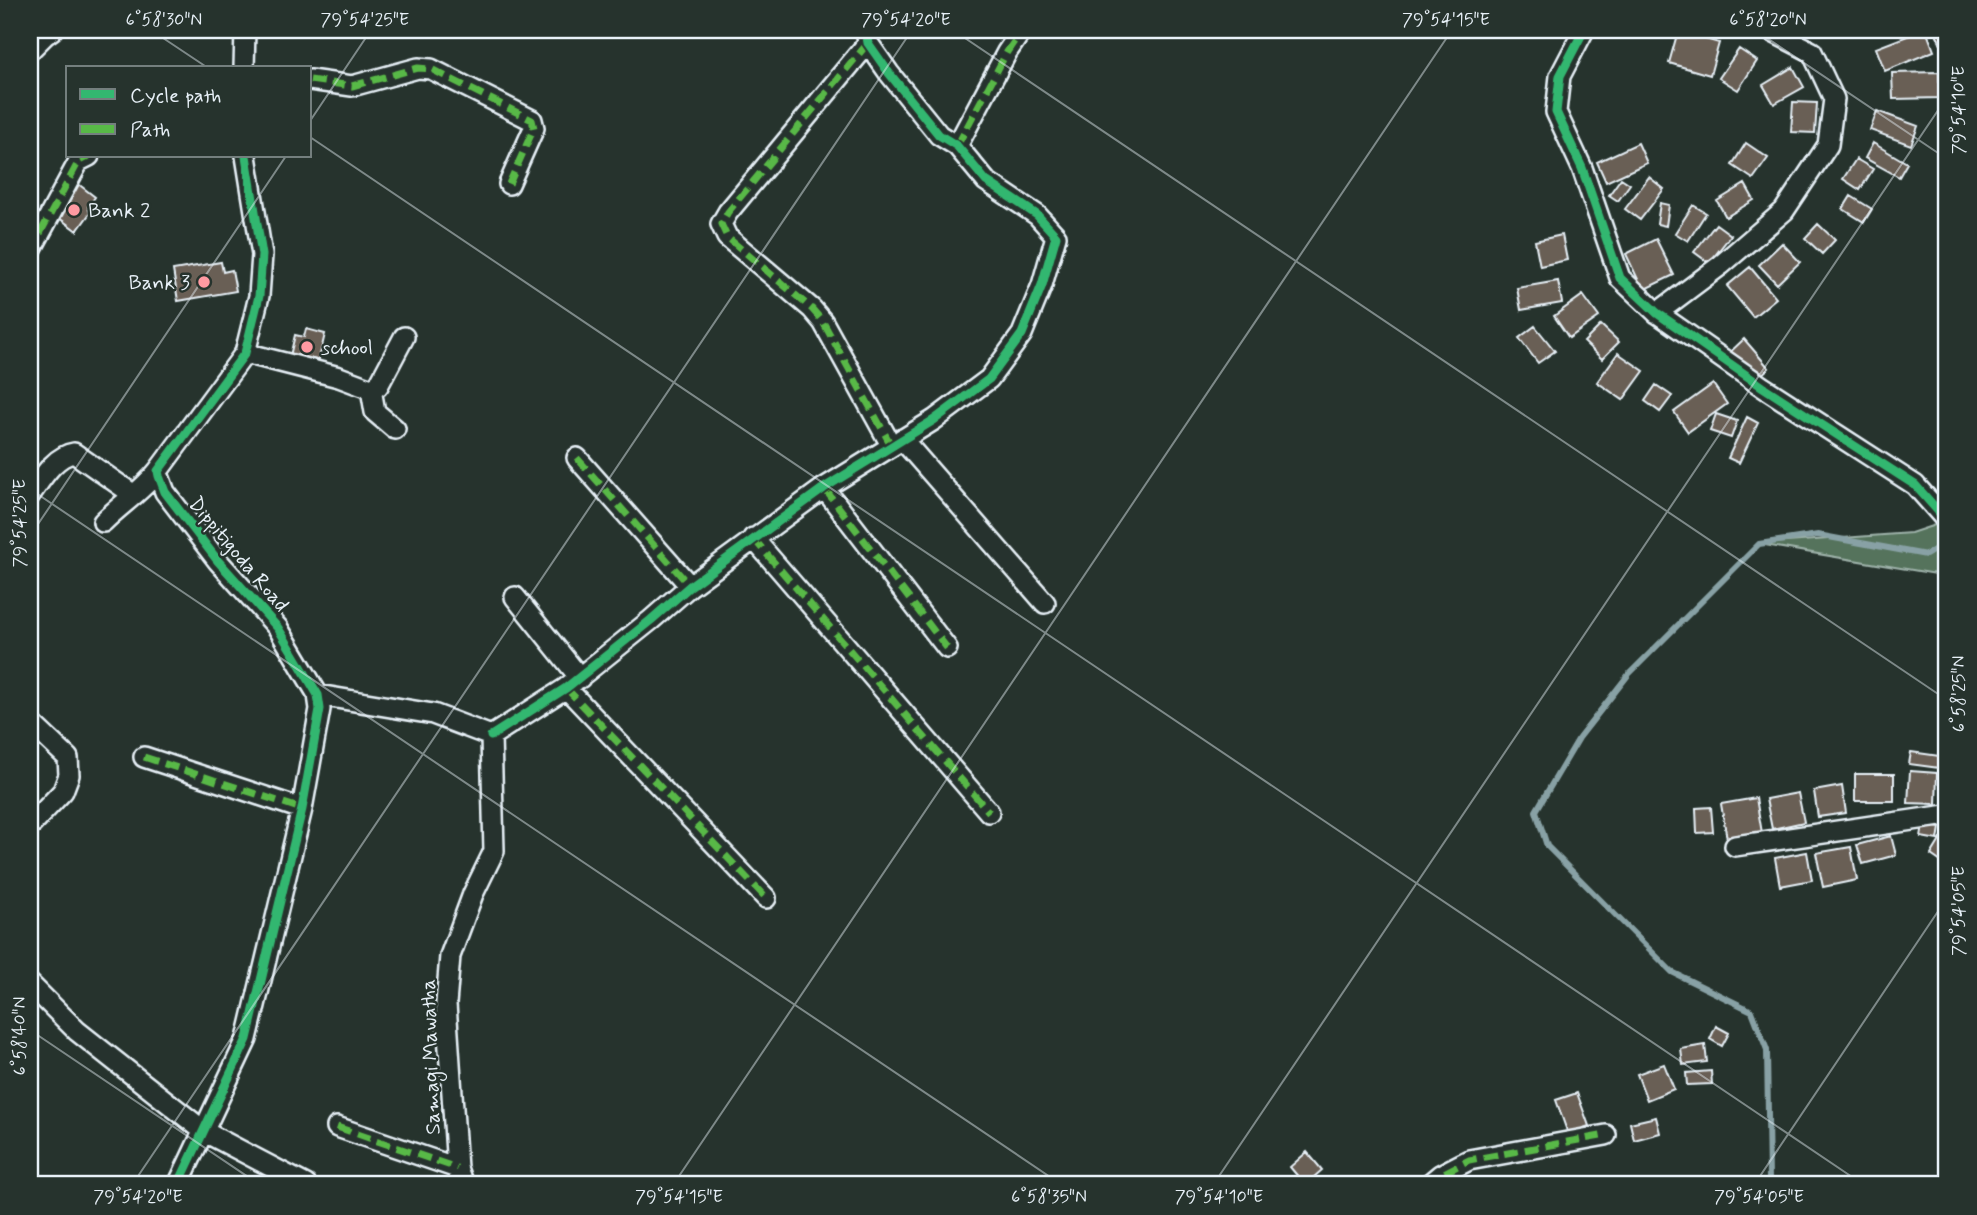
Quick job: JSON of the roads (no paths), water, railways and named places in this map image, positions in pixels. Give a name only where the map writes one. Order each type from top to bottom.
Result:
[{"type":"street","points":[[30,50],[52,30]]},
{"type":"street","points":[[244,30],[244,66]]},
{"type":"street","points":[[957,146],[1007,52],[1022,30]]},
{"type":"street","points":[[1584,30],[1560,76],[1556,112],[1582,168],[1620,278],[1657,313],[1763,387],[1915,485],[1947,521]]},
{"type":"street","points":[[1657,313],[1721,265],[1784,211],[1828,145],[1834,99],[1812,52],[1769,30]]},
{"type":"street","points":[[178,1185],[247,1039],[302,808],[320,709],[317,695],[433,714],[491,736],[573,683],[690,586],[754,538],[824,488],[896,442],[934,420],[989,379],[1022,334],[1042,285],[1056,236],[1037,215],[986,181],[957,146],[939,135],[888,74],[867,36],[721,224],[727,237],[824,322],[896,442],[1045,603]]},
{"type":"street","points":[[312,80],[352,86],[418,68],[431,69],[532,120],[534,128],[509,184]]},
{"type":"street","points":[[30,252],[79,161],[85,158]]},
{"type":"street","points":[[103,522],[120,505],[146,486],[245,353],[259,296],[262,255],[246,158]]},
{"type":"street","points":[[245,353],[339,377],[371,389],[378,386],[404,337]]},
{"type":"street","points":[[371,389],[375,412],[395,429]]},
{"type":"street","points":[[30,495],[57,461],[69,453],[74,453],[134,495]]},
{"type":"street","points":[[577,458],[690,586]]},
{"type":"street","name":"Dippitigoda Road","points":[[158,471],[165,492],[218,561],[278,628],[317,695]]},
{"type":"street","points":[[824,488],[947,648]]},
{"type":"street","points":[[754,538],[989,812]]},
{"type":"street","points":[[515,597],[573,683],[766,898]]},
{"type":"street","points":[[30,722],[68,758],[69,775],[63,791],[30,826]]},
{"type":"street","name":"Samagi Mawatha","points":[[460,1177],[446,1004],[450,956],[473,894],[494,851],[491,736]]},
{"type":"street","points":[[144,757],[302,808]]},
{"type":"street","points":[[1735,846],[1947,815]]},
{"type":"street","points":[[30,984],[77,1031],[205,1132],[306,1185]]},
{"type":"street","points":[[337,1127],[460,1177]]},
{"type":"street","points":[[1428,1185],[1440,1175],[1469,1160],[1606,1135]]},
{"type":"waterway","points":[[1771,1185],[1767,1050],[1752,1011],[1672,972],[1547,846],[1536,811],[1579,738],[1629,674],[1759,544],[1818,535],[1926,555],[1947,542]]},
{"type":"place","name":"Bank 2","points":[[74,210]]},
{"type":"place","name":"Bank 3","points":[[204,282]]},
{"type":"place","name":"school","points":[[307,347]]}]
